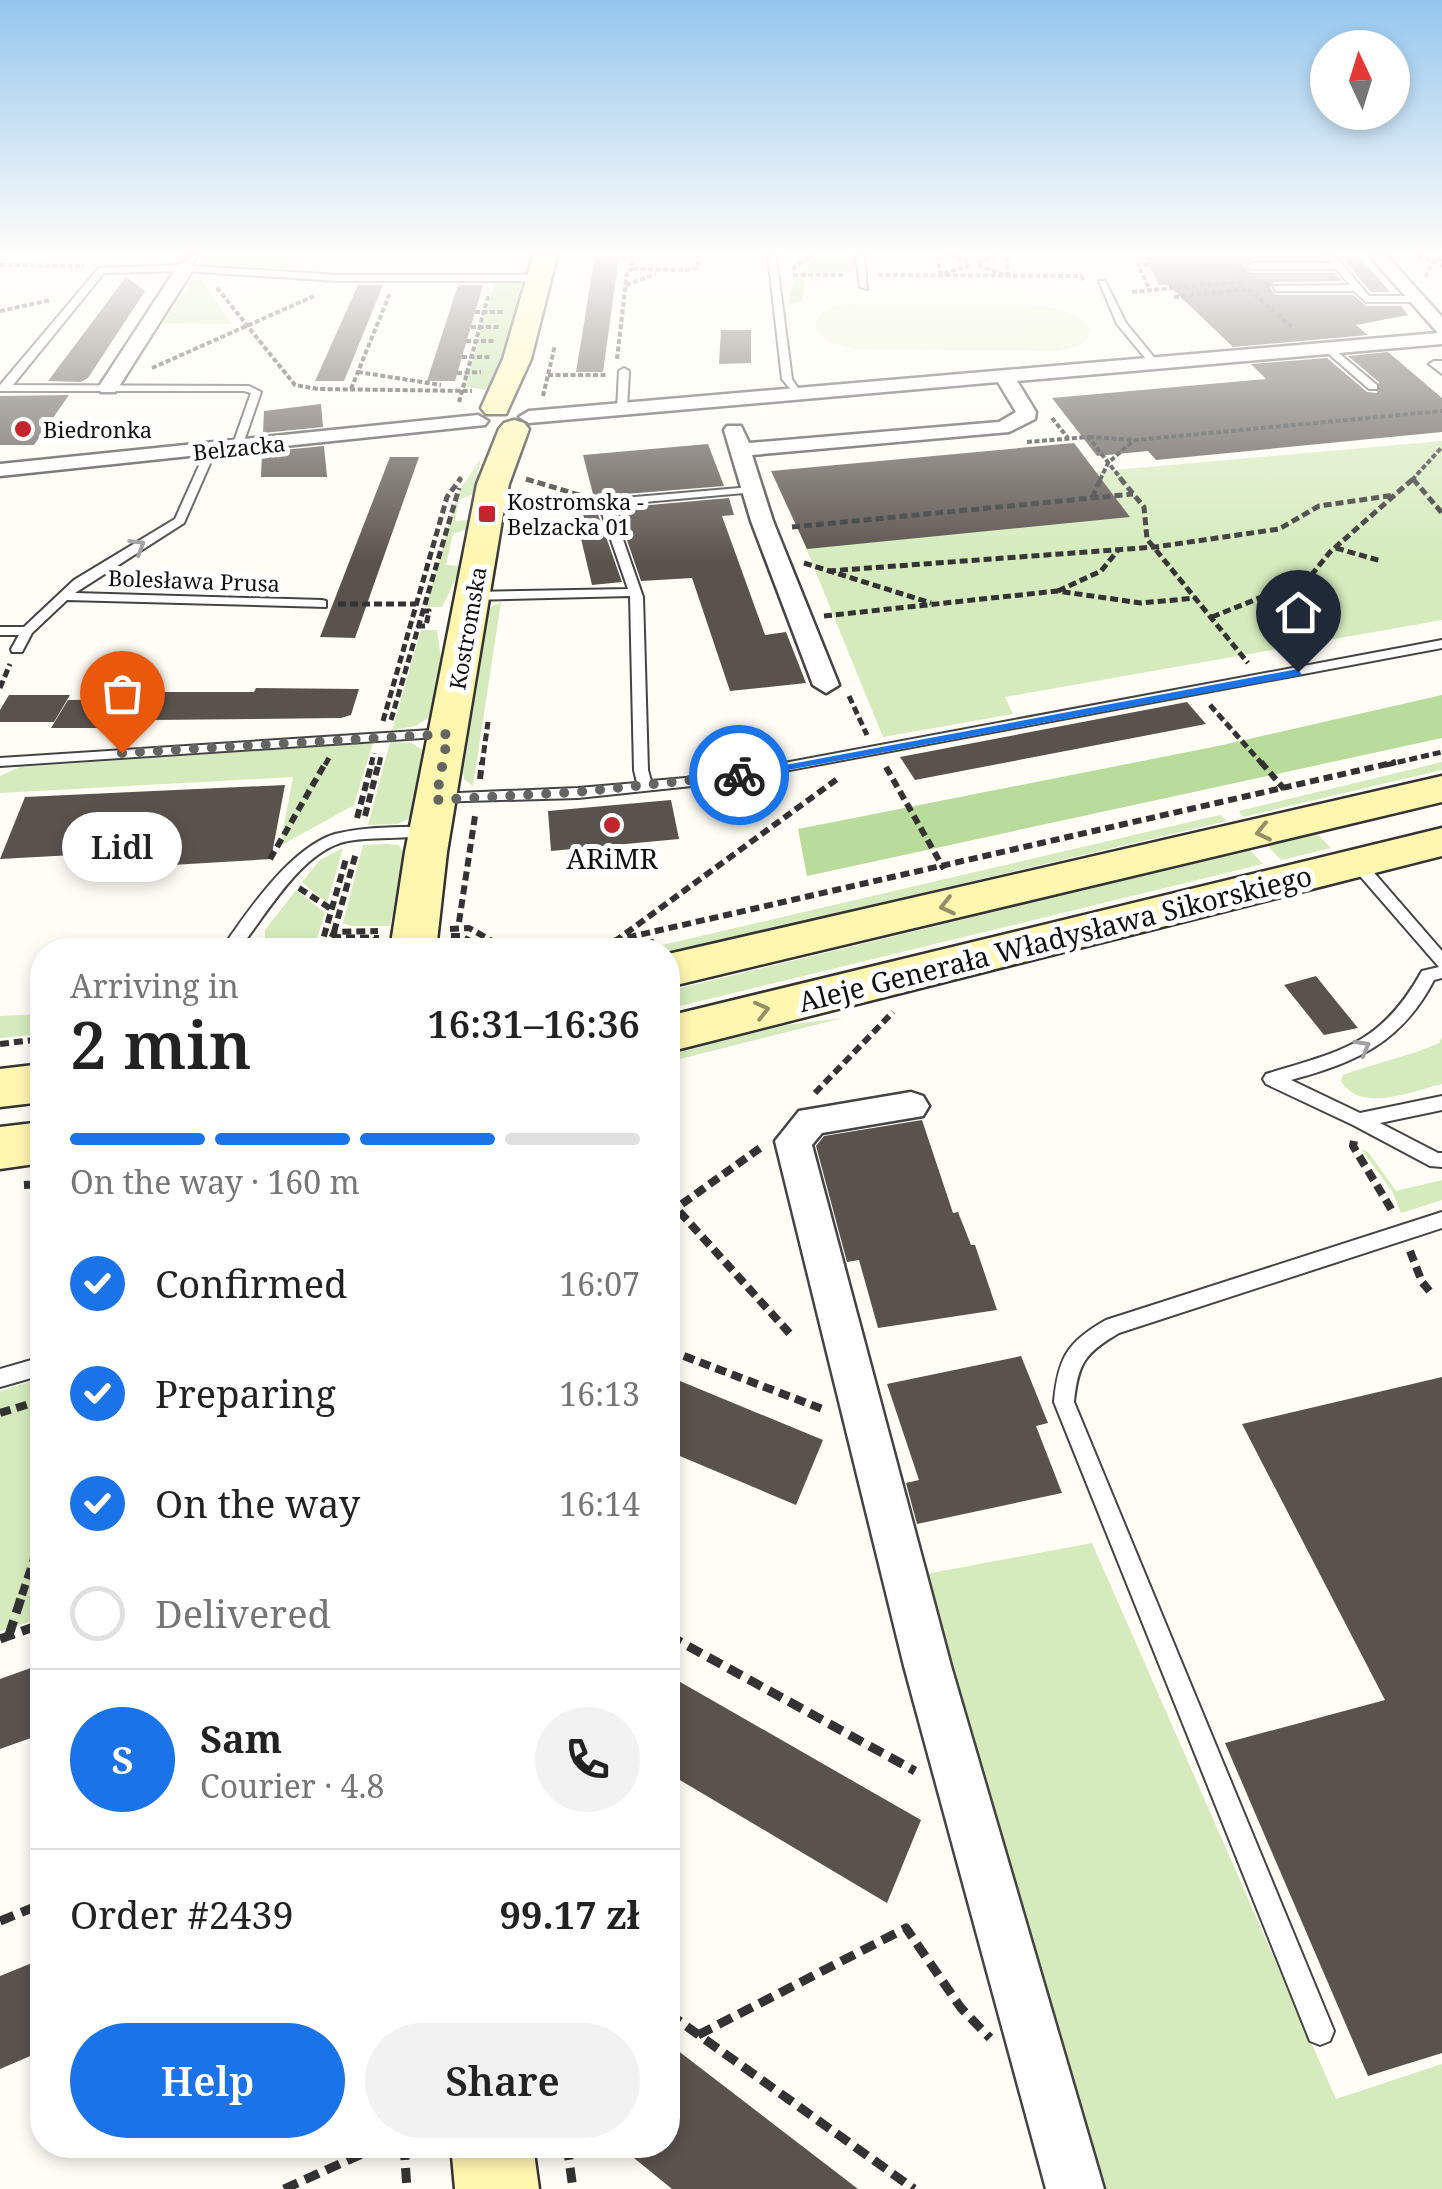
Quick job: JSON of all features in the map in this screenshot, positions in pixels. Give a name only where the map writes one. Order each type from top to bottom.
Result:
[{"type":"main road","name":"Kostromska","points":[[429,936],[433,815],[495,478],[489,456],[496,415],[517,358]]},
{"type":"main road","name":"Aleje Generała Władysława Sikorskiego","points":[[680,969],[1442,790]]},
{"type":"main road","points":[[1358,809],[1337,824],[1336,832],[1358,864]]},
{"type":"main road","name":"Aleje Generała Władysława Sikorskiego","points":[[680,1031],[1442,842]]},
{"type":"main road","points":[[0,1088],[30,1084]]},
{"type":"main road","points":[[0,1148],[30,1144]]},
{"type":"main road","points":[[493,2158],[497,2189]]},
{"type":"street","points":[[108,388],[128,358]]},
{"type":"street","name":"Belzacka","points":[[0,470],[211,450],[496,415],[622,409],[1206,358]]},
{"type":"street","points":[[742,450],[1002,428],[1025,419],[1026,412],[1004,376]]},
{"type":"street","points":[[724,400],[751,490],[826,684]]},
{"type":"street","points":[[911,1106],[812,1121],[793,1140],[842,1344],[1017,1994],[1074,2189]]},
{"type":"lane","points":[[2,388],[27,358]]},
{"type":"lane","points":[[785,358],[788,379],[798,394]]},
{"type":"lane","points":[[1150,358],[1154,363]]},
{"type":"lane","points":[[1339,358],[1372,387]]},
{"type":"lane","points":[[620,373],[622,409]]},
{"type":"lane","points":[[2,388],[244,388],[256,392],[237,447]]},
{"type":"lane","name":"Bolesława Prusa","points":[[17,649],[27,631],[78,583],[180,521],[211,450]]},
{"type":"lane","points":[[645,786],[641,770],[635,592],[604,502],[751,490]]},
{"type":"lane","points":[[473,596],[635,592]]},
{"type":"lane","name":"Bolesława Prusa","points":[[64,596],[322,604]]},
{"type":"lane","points":[[0,631],[27,631]]},
{"type":"lane","points":[[239,938],[287,878],[322,845],[356,840],[477,798],[720,779],[1442,644]]},
{"type":"lane","points":[[0,762],[448,734]]},
{"type":"lane","points":[[1358,864],[1437,970],[1419,998],[1369,1047],[1272,1079],[1436,1161],[1442,1160]]},
{"type":"lane","points":[[1359,1120],[1442,1104]]},
{"type":"lane","points":[[1320,2031],[1064,1402],[1067,1366],[1081,1343],[1113,1326],[1442,1220]]},
{"type":"lane","points":[[0,1378],[30,1369]]},
{"type":"path","points":[[108,388],[174,358]]},
{"type":"path","points":[[274,358],[295,384],[351,389],[462,388],[496,415]]},
{"type":"path","points":[[351,389],[363,358]]},
{"type":"path","points":[[462,388],[470,358]]},
{"type":"path","points":[[620,373],[621,358]]},
{"type":"path","points":[[358,372],[462,388],[496,415]]},
{"type":"path","points":[[1010,444],[1088,437],[1135,440],[1442,411]]},
{"type":"path","points":[[1088,437],[1144,507],[1147,539],[1262,680]]},
{"type":"path","points":[[1092,498],[1108,463],[1135,440]]},
{"type":"path","points":[[1212,617],[1309,578],[1335,547],[1413,479],[1442,447]]},
{"type":"path","points":[[329,938],[447,497],[526,467]]},
{"type":"path","points":[[495,478],[604,502]]},
{"type":"path","points":[[1413,479],[1442,513]]},
{"type":"path","points":[[776,528],[1133,494]]},
{"type":"path","points":[[828,570],[1154,547],[1279,529],[1319,506],[1394,495]]},
{"type":"path","points":[[1335,547],[1381,561]]},
{"type":"path","points":[[1057,591],[1101,572],[1120,550]]},
{"type":"path","points":[[802,562],[932,603]]},
{"type":"path","points":[[812,617],[1057,591],[1141,603],[1196,598]]},
{"type":"path","points":[[322,604],[430,611],[426,626],[414,626]]},
{"type":"path","points":[[1198,691],[1286,791]]},
{"type":"path","points":[[429,936],[477,798],[490,712]]},
{"type":"path","points":[[272,854],[340,740]]},
{"type":"path","points":[[645,938],[1442,752]]},
{"type":"path","points":[[618,938],[844,774],[856,754]]},
{"type":"path","points":[[330,935],[331,909],[356,840]]},
{"type":"path","points":[[287,878],[331,909]]},
{"type":"path","points":[[330,935],[429,936],[476,931],[488,938]]},
{"type":"path","points":[[330,935],[377,938]]},
{"type":"path","points":[[0,1044],[30,1040]]},
{"type":"path","points":[[1359,1120],[1353,1146],[1388,1200]]},
{"type":"path","points":[[680,1212],[792,1336]]},
{"type":"path","points":[[1402,1232],[1422,1282],[1432,1294]]},
{"type":"path","points":[[680,1355],[831,1412]]},
{"type":"path","points":[[0,1413],[30,1404]]},
{"type":"path","points":[[4,1637],[30,1567]]},
{"type":"path","points":[[4,1637],[30,1628]]},
{"type":"path","points":[[680,1643],[927,1778]]},
{"type":"path","points":[[0,1921],[30,1909]]},
{"type":"path","points":[[698,2035],[906,1928],[960,2008],[985,2037],[998,2040]]},
{"type":"path","points":[[680,2022],[914,2189]]},
{"type":"path","points":[[284,2189],[353,2158]]},
{"type":"path","points":[[405,2158],[408,2189]]},
{"type":"path","points":[[569,2158],[573,2189]]},
{"type":"green space","points":[[473,358],[504,358],[496,391],[465,387]]},
{"type":"green space","points":[[1442,441],[1442,620],[1005,697],[1013,714],[883,737],[786,499]]},
{"type":"green space","points":[[481,458],[475,493],[459,500],[455,521],[470,520],[468,529],[453,534],[446,565],[460,566],[459,572],[442,607],[426,607],[457,495]]},
{"type":"green space","points":[[501,602],[473,786],[464,779],[463,772],[489,608]]},
{"type":"green space","points":[[421,630],[437,630],[442,665],[432,715],[416,726],[392,730]]},
{"type":"green space","points":[[1442,695],[1442,738],[807,876],[798,829],[1218,746]]},
{"type":"green space","points":[[390,742],[411,743],[425,751],[411,818],[397,824],[368,825]]},
{"type":"green space","points":[[373,743],[354,805],[280,846],[293,777],[0,793],[0,776],[20,767]]},
{"type":"green space","points":[[1442,762],[1442,770],[1243,817],[1239,811]]},
{"type":"green space","points":[[1220,815],[1227,821],[680,950],[680,941]]},
{"type":"green space","points":[[1317,834],[1331,848],[1281,860],[1268,846]]},
{"type":"green space","points":[[363,845],[398,845],[406,855],[390,926],[343,923]]},
{"type":"green space","points":[[343,848],[327,903],[302,882],[320,860]]},
{"type":"green space","points":[[1250,850],[1263,864],[680,1006],[680,988]]},
{"type":"green space","points":[[296,890],[325,913],[317,938],[265,938],[265,930]]},
{"type":"green space","points":[[30,1015],[30,1035],[0,1038],[0,1016]]},
{"type":"green space","points":[[843,1018],[680,1059],[680,1048],[769,1027]]},
{"type":"green space","points":[[1442,1037],[1442,1084],[1374,1098],[1350,1091],[1341,1081],[1343,1075],[1427,1048],[1439,1043]]},
{"type":"green space","points":[[1361,1149],[1368,1152],[1396,1191],[1442,1180],[1442,1200],[1401,1213],[1392,1191]]},
{"type":"green space","points":[[30,1382],[30,1622],[0,1631],[0,1391]]},
{"type":"green space","points":[[1092,1543],[1336,2099],[1442,2064],[1442,2189],[1091,2189],[921,1575]]},
{"type":"building","points":[[65,358],[101,358],[81,382],[48,381]]},
{"type":"building","points":[[325,358],[353,358],[344,381],[315,381]]},
{"type":"building","points":[[434,358],[462,358],[455,381],[427,381]]},
{"type":"building","points":[[578,358],[605,358],[603,372],[576,372]]},
{"type":"building","points":[[719,358],[751,358],[751,363],[719,364]]},
{"type":"building","points":[[1325,358],[1367,392],[1377,393],[1379,382],[1351,358],[1395,358],[1442,398],[1442,432],[1156,460],[1148,451],[1097,456],[1052,398],[1266,379],[1251,364]]},
{"type":"building","name":"Biedronka","points":[[69,395],[34,445],[0,445],[0,396]]},
{"type":"building","points":[[321,404],[323,427],[263,433],[264,411]]},
{"type":"building","points":[[1074,443],[1130,517],[807,549],[771,471]]},
{"type":"building","points":[[708,444],[724,486],[600,496],[595,502],[583,455]]},
{"type":"building","points":[[324,446],[327,477],[261,477],[262,452]]},
{"type":"building","points":[[390,457],[419,457],[355,638],[320,637]]},
{"type":"building","points":[[729,498],[734,515],[722,516],[765,635],[786,632],[806,683],[730,691],[692,578],[641,581],[616,508]]},
{"type":"building","points":[[594,503],[622,582],[592,585],[573,505]]},
{"type":"building","points":[[256,688],[359,689],[351,715],[341,718],[150,720],[146,728],[51,728],[68,700],[159,699],[154,710],[163,692],[254,692]]},
{"type":"building","points":[[9,695],[70,695],[54,722],[0,722],[0,710]]},
{"type":"building","points":[[1187,702],[1206,724],[915,780],[900,757]]},
{"type":"building","points":[[285,785],[271,859],[105,869],[110,853],[0,859],[25,797]]},
{"type":"building","name":"ARiMR","points":[[671,800],[679,839],[551,851],[548,811]]},
{"type":"building","points":[[1316,976],[1358,1028],[1324,1035],[1284,985]]},
{"type":"building","points":[[922,1120],[953,1213],[958,1212],[971,1245],[975,1245],[997,1310],[878,1328],[859,1260],[847,1262],[816,1146],[824,1136]]},
{"type":"building","points":[[1021,1356],[1048,1423],[1036,1426],[1062,1493],[917,1524],[906,1483],[919,1480],[887,1384]]},
{"type":"building","points":[[1442,1377],[1442,2053],[1368,2076],[1225,1743],[1385,1700],[1242,1424]]},
{"type":"building","points":[[680,1381],[823,1440],[796,1505],[680,1456]]},
{"type":"building","points":[[30,1668],[30,1738],[0,1749],[0,1679]]},
{"type":"building","points":[[680,1682],[921,1820],[887,1903],[680,1780]]},
{"type":"building","points":[[30,1964],[30,2056],[0,2069],[0,1976]]},
{"type":"building","points":[[680,2052],[858,2189],[672,2189],[634,2158],[680,2158]]},
{"type":"way so far","points":[[122,753],[448,734],[436,800],[578,792],[739,775]]},
{"type":"place","name":"Biedronka","points":[[23,429]]},
{"type":"place","name":"Kostromska - Belzacka 01","points":[[487,514]]},
{"type":"place","name":"Lidl","points":[[122,753]]},
{"type":"place","name":"ARiMR","points":[[612,825]]},
{"type":"route","points":[[739,775],[1298,672]]}]
